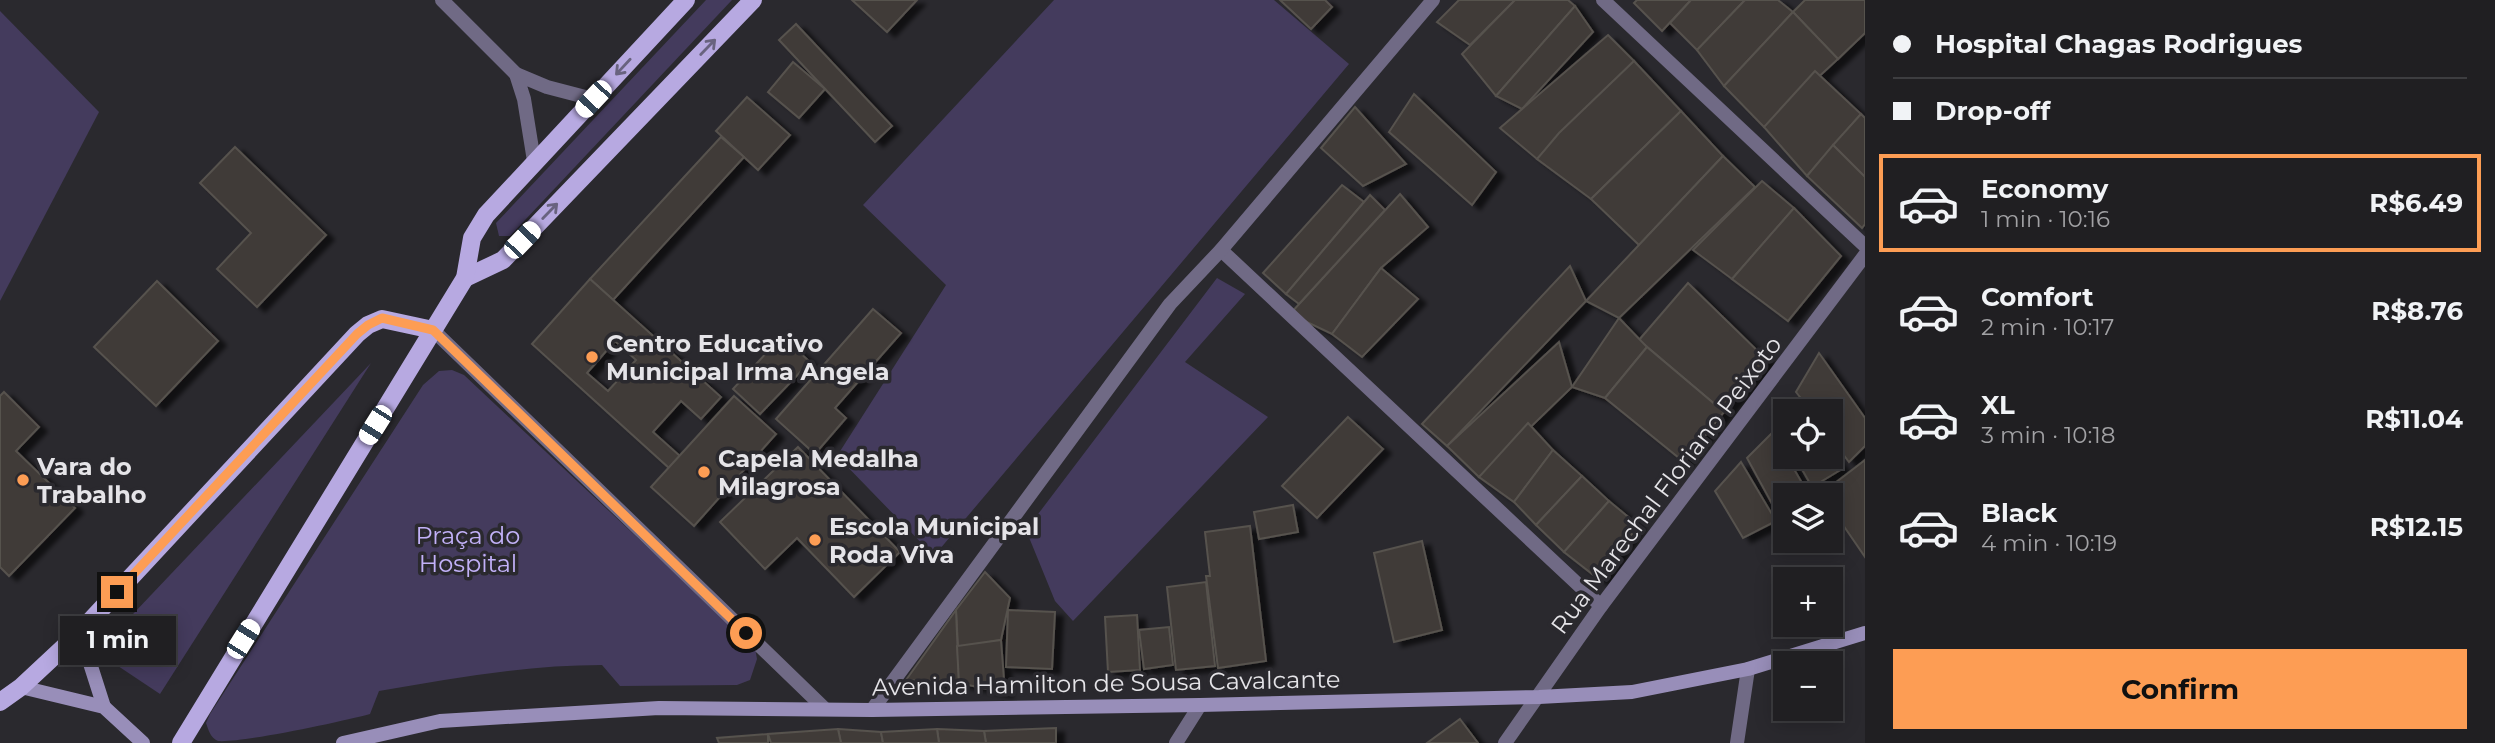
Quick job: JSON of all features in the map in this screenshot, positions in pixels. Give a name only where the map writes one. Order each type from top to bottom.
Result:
[{"type":"main road","points":[[181,743],[465,278],[472,239],[486,215],[686,0]]},
{"type":"main road","points":[[465,278],[503,260],[753,0]]},
{"type":"main road","points":[[0,702],[21,687],[80,632],[357,334],[382,318],[433,330]]},
{"type":"main road","points":[[80,632],[104,707]]},
{"type":"main road","name":"Avenida Hamilton de Sousa Cavalcante","points":[[343,743],[440,721],[659,708],[872,709],[1200,705],[1539,698],[1632,692],[1748,669],[1865,633]]},
{"type":"main road","points":[[21,687],[104,707],[143,743]]},
{"type":"street","points":[[442,0],[516,74],[547,88],[593,99]]},
{"type":"street","points":[[872,709],[1170,304],[1221,250],[1433,0]]},
{"type":"street","points":[[1603,0],[1865,246]]},
{"type":"street","points":[[516,74],[524,99],[534,161]]},
{"type":"street","points":[[1221,250],[1601,606]]},
{"type":"street","name":"Rua Marechal Floriano Peixoto","points":[[1505,743],[1601,606],[1865,255]]},
{"type":"street","points":[[433,330],[825,709]]},
{"type":"street","points":[[1737,743],[1748,669]]},
{"type":"street","points":[[1176,743],[1200,705]]},
{"type":"green space","points":[[706,0],[732,0],[510,236],[499,236],[496,223]]},
{"type":"green space","points":[[1054,0],[1274,0],[1349,64],[934,556],[837,456],[946,285],[863,205]]},
{"type":"green space","points":[[0,11],[99,112],[0,301]]},
{"type":"green space","points":[[1217,278],[1245,294],[1185,362],[1268,417],[1073,621],[1055,601],[1026,530]]},
{"type":"green space","points":[[371,363],[160,694],[97,652]]},
{"type":"green space","name":"Praça do Hospital","points":[[452,370],[464,375],[755,648],[757,659],[750,680],[737,685],[620,686],[602,665],[518,670],[379,691],[370,714],[315,727],[218,741],[210,734],[206,723],[210,714],[423,385],[439,371]]},
{"type":"building","points":[[852,0],[917,0],[887,32]]},
{"type":"building","points":[[1280,0],[1325,0],[1332,7],[1311,29]]},
{"type":"building","points":[[1459,0],[1515,0],[1470,45],[1437,22]]},
{"type":"building","points":[[1515,0],[1568,0],[1575,6],[1496,96],[1462,54]]},
{"type":"building","points":[[1637,0],[1691,0],[1662,31],[1634,3]]},
{"type":"building","points":[[1691,0],[1745,0],[1697,50],[1670,23]]},
{"type":"building","points":[[1745,0],[1778,0],[1793,12],[1724,86],[1697,50]]},
{"type":"building","points":[[1805,0],[1865,0],[1865,33],[1838,59],[1793,12]]},
{"type":"building","points":[[1575,6],[1593,32],[1522,109],[1496,96]]},
{"type":"building","points":[[1793,12],[1838,59],[1764,127],[1724,86]]},
{"type":"building","points":[[796,24],[892,126],[875,142],[779,40]]},
{"type":"building","points":[[1608,35],[1634,61],[1537,159],[1500,128]]},
{"type":"building","points":[[1634,61],[1681,111],[1591,199],[1537,159],[1559,133]]},
{"type":"building","points":[[793,62],[825,89],[799,118],[768,92]]},
{"type":"building","points":[[1815,71],[1861,114],[1807,176],[1764,127]]},
{"type":"building","points":[[1414,94],[1496,172],[1472,205],[1389,132]]},
{"type":"building","points":[[747,97],[790,135],[758,170],[716,131]]},
{"type":"building","points":[[1355,107],[1406,164],[1363,186],[1321,148]]},
{"type":"building","points":[[1681,111],[1723,156],[1639,245],[1591,199]]},
{"type":"building","points":[[1861,114],[1865,118],[1865,177],[1833,145]]},
{"type":"building","points":[[721,137],[744,157],[613,300],[590,279]]},
{"type":"building","points":[[1833,145],[1865,177],[1865,224],[1862,228],[1807,176]]},
{"type":"building","points":[[235,147],[326,235],[257,307],[217,269],[251,233],[200,183]]},
{"type":"building","points":[[1723,156],[1755,187],[1619,318],[1586,301]]},
{"type":"building","points":[[1762,181],[1794,208],[1732,279],[1693,250]]},
{"type":"building","points":[[1342,185],[1364,202],[1286,294],[1263,273]]},
{"type":"building","points":[[1400,194],[1428,227],[1381,268],[1332,334],[1290,314]]},
{"type":"building","points":[[1370,195],[1385,210],[1299,304],[1286,294]]},
{"type":"building","points":[[1794,208],[1841,256],[1788,321],[1732,279]]},
{"type":"building","points":[[1570,266],[1586,301],[1447,446],[1422,424]]},
{"type":"building","points":[[1381,268],[1418,299],[1362,357],[1332,334]]},
{"type":"building","points":[[590,279],[721,397],[701,419],[681,401],[653,432],[680,456],[669,468],[532,344]],"holes":[[[615,341],[636,360],[608,391],[587,373]]]},
{"type":"building","points":[[157,281],[218,341],[156,406],[94,347]]},
{"type":"building","points":[[1688,283],[1768,361],[1724,412],[1639,340]]},
{"type":"building","points":[[873,309],[901,333],[835,408],[846,418],[815,454],[776,419]]},
{"type":"building","points":[[1619,318],[1647,347],[1605,398],[1572,387]]},
{"type":"building","points":[[782,336],[810,362],[760,414],[733,389]]},
{"type":"building","points":[[1559,342],[1572,387],[1479,477],[1447,446]]},
{"type":"building","points":[[1647,347],[1724,412],[1684,462],[1605,398]]},
{"type":"building","points":[[1819,353],[1865,418],[1865,446],[1849,462],[1843,454],[1843,399],[1802,399],[1796,392]]},
{"type":"building","name":"Vara do Trabalho","points":[[4,392],[39,427],[16,451],[75,508],[9,576],[0,567],[0,396]]},
{"type":"building","name":"Capela Medalha Milagrosa","points":[[734,396],[776,434],[694,526],[651,487]]},
{"type":"building","points":[[1348,417],[1383,449],[1317,518],[1282,486]]},
{"type":"building","points":[[1528,423],[1553,450],[1514,502],[1479,477]]},
{"type":"building","points":[[1773,432],[1773,469],[1794,469],[1802,483],[1773,483],[1773,506],[1747,458]]},
{"type":"building","points":[[798,447],[900,552],[854,597],[797,538],[765,569],[720,522]]},
{"type":"building","points":[[1553,450],[1582,476],[1536,525],[1514,502]]},
{"type":"building","points":[[1865,460],[1865,557],[1843,525],[1843,483],[1835,483]]},
{"type":"building","points":[[1741,462],[1773,516],[1773,523],[1743,538],[1715,491]]},
{"type":"building","points":[[1802,469],[1842,469],[1819,483],[1810,483]]},
{"type":"building","points":[[1582,476],[1609,501],[1564,552],[1536,525]]},
{"type":"building","points":[[1609,501],[1638,525],[1601,581],[1564,552]]},
{"type":"building","points":[[1293,505],[1298,532],[1259,539],[1254,512]]},
{"type":"building","points":[[1250,526],[1266,661],[1218,668],[1206,576],[1210,576],[1205,532]]},
{"type":"building","points":[[1422,541],[1442,630],[1394,642],[1374,553]]},
{"type":"building","points":[[985,572],[1010,598],[1001,640],[958,647],[956,610]]},
{"type":"building","points":[[1206,582],[1215,666],[1176,670],[1167,587]]},
{"type":"building","points":[[956,610],[959,683],[906,680]]},
{"type":"building","points":[[1008,610],[1055,612],[1052,669],[1006,667]]},
{"type":"building","points":[[1137,615],[1140,670],[1108,672],[1105,617]]},
{"type":"building","points":[[1169,627],[1173,665],[1144,669],[1139,630]]},
{"type":"building","points":[[1001,640],[1005,693],[959,683],[957,646]]},
{"type":"building","points":[[1460,719],[1478,743],[1427,743]]},
{"type":"building","points":[[1056,728],[1056,743],[986,743],[984,731]]},
{"type":"building","points":[[838,729],[881,732],[883,743],[841,743]]},
{"type":"building","points":[[838,729],[841,743],[771,743],[768,734]]},
{"type":"building","points":[[937,729],[984,731],[986,743],[939,743]]},
{"type":"building","points":[[937,729],[939,743],[883,743],[881,732]]},
{"type":"building","points":[[768,734],[768,743],[719,743],[717,738]]},
{"type":"place","name":"Centro Educativo Municipal Irma Angela","points":[[592,357]]},
{"type":"place","name":"Capela Medalha Milagrosa","points":[[704,472]]},
{"type":"place","name":"Vara do Trabalho","points":[[23,480]]},
{"type":"place","name":"Escola Municipal Roda Viva","points":[[815,540]]},
{"type":"route","points":[[117,592],[357,334],[382,318],[433,330],[746,633]]}]
